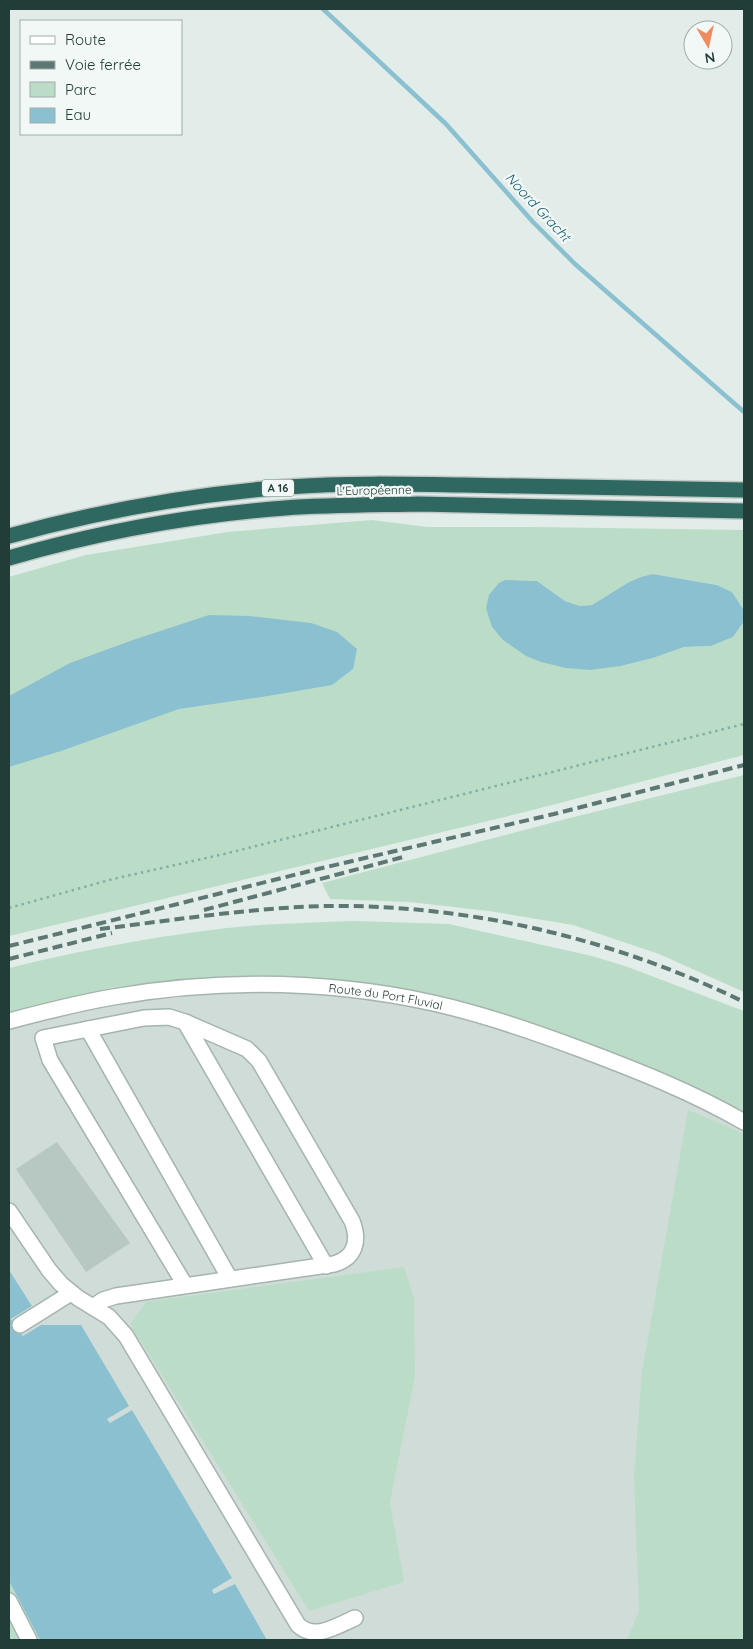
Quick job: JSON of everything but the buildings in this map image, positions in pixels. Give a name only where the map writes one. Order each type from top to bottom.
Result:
[{"type":"highway","name":"L'Européenne","points":[[9,536],[75,519],[148,504],[214,494],[289,487],[402,484],[744,490]]},
{"type":"highway","name":"L'Européenne","points":[[9,558],[92,536],[153,524],[286,508],[365,504],[418,504],[744,511]]},
{"type":"street","name":"Route du Port Fluvial","points":[[9,1020],[112,997],[198,986],[282,984],[323,986],[362,991],[435,1004],[534,1033],[664,1081],[713,1104],[744,1122]]},
{"type":"street","points":[[93,1307],[103,1300],[116,1296],[326,1266],[345,1260],[354,1249],[356,1236],[352,1221],[255,1056],[247,1049],[169,1017],[153,1017],[43,1038],[48,1055],[185,1285]]},
{"type":"street","points":[[185,1022],[326,1266]]},
{"type":"street","points":[[88,1029],[230,1279]]},
{"type":"street","points":[[9,1210],[49,1270],[61,1284],[114,1322],[126,1336],[298,1625],[304,1630],[316,1633],[355,1618]]},
{"type":"street","points":[[20,1325],[71,1293]]},
{"type":"street","points":[[9,1601],[29,1640]]},
{"type":"path","points":[[9,908],[113,879],[224,854],[744,724]]},
{"type":"shaded area","points":[[225,976],[362,982],[467,1004],[744,1114],[744,1640],[267,1640],[235,1584],[215,1594],[212,1590],[231,1579],[132,1410],[110,1423],[107,1419],[129,1405],[23,1336],[11,1319],[32,1306],[9,1270],[9,1012],[114,987]]},
{"type":"green space","points":[[372,520],[427,527],[744,530],[744,755],[521,813],[9,936],[9,577],[86,555],[228,532]],"holes":[[[653,574],[717,585],[732,592],[743,623],[733,637],[711,646],[684,647],[653,658],[621,666],[505,580],[537,581],[565,601],[580,606],[592,605],[629,582]]]},
{"type":"green space","points":[[744,775],[744,992],[659,954],[573,925],[489,911],[410,902],[330,899],[322,883],[570,818]]},
{"type":"green space","points":[[355,921],[449,924],[592,956],[625,966],[744,1011],[744,1114],[467,1004],[362,982],[225,976],[114,987],[9,1012],[9,968],[102,947],[165,936],[260,925]]},
{"type":"green space","points":[[688,1110],[744,1135],[744,1640],[627,1640],[639,1611],[634,1476],[642,1372]]},
{"type":"green space","points":[[404,1267],[414,1298],[415,1377],[390,1502],[404,1582],[309,1611],[130,1324],[146,1302]]},
{"type":"green space","points":[[9,1581],[40,1640],[9,1640]]},
{"type":"water","points":[[653,574],[717,585],[732,592],[743,609],[743,623],[733,637],[711,646],[684,647],[653,658],[621,666],[590,670],[566,668],[526,656],[503,640],[492,627],[486,608],[489,595],[499,583],[505,580],[537,581],[565,601],[580,606],[592,605],[629,582]]},
{"type":"water","points":[[209,615],[249,616],[311,623],[337,632],[357,649],[353,669],[332,685],[179,709],[61,751],[9,767],[9,696],[70,663]]},
{"type":"water","points":[[9,1270],[32,1306],[11,1319],[23,1336],[41,1325],[81,1325],[129,1406],[107,1419],[110,1423],[132,1410],[232,1578],[212,1590],[214,1594],[235,1584],[267,1640],[40,1640],[9,1581]]},
{"type":"waterway","name":"Noord Gracht","points":[[323,9],[446,124],[533,222],[575,264],[744,412]]},
{"type":"railway","points":[[9,946],[318,869],[554,814],[744,765]]},
{"type":"railway","points":[[204,910],[407,856]]},
{"type":"railway","points":[[100,929],[297,907],[379,907],[433,911],[487,919],[593,943],[644,960],[744,1002]]},
{"type":"railway","points":[[9,959],[112,933]]}]
